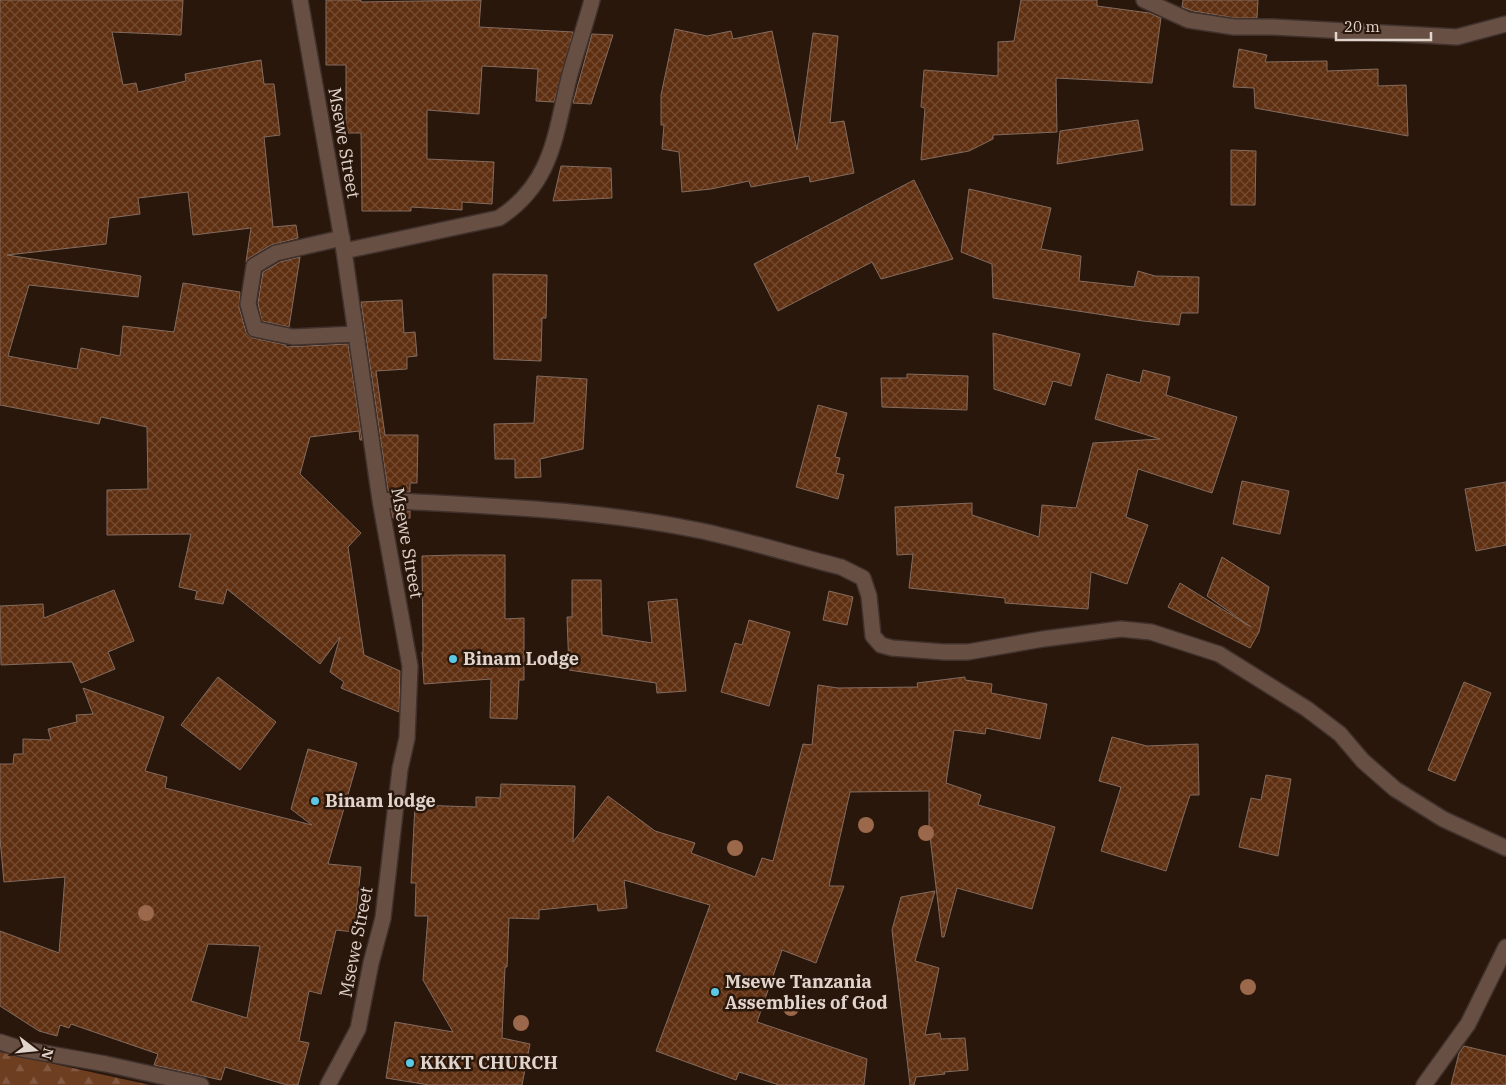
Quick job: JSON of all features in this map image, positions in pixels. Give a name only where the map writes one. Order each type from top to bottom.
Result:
[{"type":"street","name":"Msewe Street","points":[[300,0],[343,245],[380,500],[410,666],[408,738],[400,769],[383,918],[371,964],[358,1029],[328,1085]]},
{"type":"street","points":[[356,334],[293,336],[255,329],[248,304],[254,266],[276,253],[343,245],[499,218],[520,202],[542,172],[553,149],[569,79],[592,0]]},
{"type":"street","points":[[1144,0],[1188,20],[1234,27],[1273,27],[1457,37],[1506,24]]},
{"type":"street","points":[[380,500],[532,510],[627,519],[697,530],[841,567],[863,578],[868,596],[874,636],[881,645],[892,648],[968,652],[1042,639],[1121,629],[1150,632],[1220,654],[1307,709],[1340,734],[1363,761],[1395,789],[1443,820],[1506,848]]},
{"type":"street","points":[[1424,1085],[1468,1024],[1506,946]]},
{"type":"street","points":[[0,1042],[22,1049],[106,1064],[201,1085]]},
{"type":"green space","points":[[0,1052],[150,1085],[0,1085]]},
{"type":"building","points":[[0,0],[183,0],[181,35],[112,32],[123,85],[136,83],[138,92],[186,81],[185,74],[261,60],[264,84],[274,84],[280,135],[264,137],[273,227],[296,225],[298,238],[271,245],[249,258],[246,262],[251,228],[193,235],[188,192],[138,198],[140,214],[109,218],[106,244],[7,255],[141,276],[138,297],[29,285],[8,356],[77,369],[81,348],[120,356],[123,326],[174,332],[183,283],[240,292],[239,307],[246,332],[253,338],[286,345],[286,347],[348,344],[362,440],[360,440],[359,431],[310,437],[300,474],[361,533],[348,547],[364,655],[400,671],[399,712],[341,688],[344,682],[330,672],[340,637],[320,664],[227,589],[223,604],[195,599],[197,591],[179,587],[191,534],[107,535],[107,490],[148,489],[147,427],[101,417],[99,424],[0,405]]},
{"type":"building","points":[[326,0],[361,0],[361,2],[481,0],[479,27],[573,32],[554,102],[536,101],[538,69],[482,66],[479,114],[427,110],[427,159],[494,162],[492,204],[462,202],[462,210],[411,207],[411,211],[362,211],[361,133],[346,133],[346,65],[326,65]]},
{"type":"building","points":[[1021,0],[1097,0],[1097,6],[1149,13],[1161,18],[1152,83],[1056,78],[1057,132],[993,135],[993,139],[969,151],[921,160],[925,108],[921,107],[924,70],[998,76],[998,42],[1014,41]]},
{"type":"building","points":[[1183,0],[1258,0],[1257,18],[1235,18],[1193,11],[1182,7]]},
{"type":"building","points":[[675,29],[707,36],[731,31],[733,39],[772,31],[797,150],[813,33],[838,36],[830,123],[844,121],[854,173],[810,182],[809,176],[751,187],[749,181],[711,189],[682,192],[679,152],[662,149],[664,125],[661,125],[661,95]]},
{"type":"building","points":[[592,34],[613,35],[591,104],[573,103]]},
{"type":"building","points":[[1239,49],[1267,55],[1265,62],[1327,61],[1327,71],[1378,69],[1378,86],[1406,85],[1408,136],[1255,108],[1254,88],[1233,87]]},
{"type":"building","points":[[1138,120],[1143,150],[1057,164],[1060,131]]},
{"type":"building","points":[[1231,150],[1256,151],[1255,205],[1231,205]]},
{"type":"building","points":[[561,166],[611,168],[612,198],[553,201]]},
{"type":"building","points":[[914,180],[953,259],[881,279],[872,262],[778,311],[754,264]]},
{"type":"building","points":[[969,189],[1051,208],[1041,249],[1081,256],[1079,281],[1134,287],[1138,271],[1155,276],[1199,277],[1198,313],[1181,313],[1179,325],[993,298],[992,264],[961,252]]},
{"type":"building","points":[[300,257],[289,327],[262,321],[258,303],[263,272],[280,262]]},
{"type":"building","points":[[493,274],[547,275],[546,318],[542,318],[541,361],[494,359]]},
{"type":"building","points":[[402,300],[404,333],[415,332],[417,356],[407,357],[407,369],[376,371],[385,435],[418,435],[417,483],[410,483],[410,492],[388,491],[361,302]]},
{"type":"building","points":[[993,333],[1080,354],[1071,386],[1053,381],[1045,405],[994,389]]},
{"type":"building","points":[[1143,370],[1170,377],[1166,395],[1237,417],[1212,493],[1138,469],[1126,517],[1148,525],[1127,584],[1091,572],[1088,609],[1005,603],[1005,598],[909,588],[913,554],[897,555],[895,507],[972,503],[972,515],[1039,537],[1042,505],[1076,508],[1093,443],[1160,439],[1095,419],[1107,374],[1140,383]]},
{"type":"building","points":[[907,374],[968,376],[967,410],[882,407],[881,378],[907,378]]},
{"type":"building","points":[[537,376],[587,379],[583,449],[540,459],[541,477],[515,478],[515,459],[495,459],[494,424],[534,423]]},
{"type":"building","points":[[818,405],[847,413],[835,457],[840,458],[836,473],[844,475],[838,499],[796,487]]},
{"type":"building","points":[[1242,481],[1289,491],[1280,534],[1233,524]]},
{"type":"building","points":[[1506,482],[1506,545],[1476,551],[1465,489]]},
{"type":"building","points":[[391,510],[410,511],[410,518],[393,518]]},
{"type":"building","points":[[505,555],[505,619],[524,618],[524,680],[519,680],[517,719],[490,718],[491,679],[424,684],[422,556]]},
{"type":"building","points":[[1222,557],[1269,587],[1259,632],[1250,648],[1168,607],[1180,583],[1251,627],[1207,596]]},
{"type":"building","points":[[572,580],[601,580],[602,635],[652,643],[648,602],[677,599],[686,691],[657,693],[656,683],[569,670],[567,617],[572,617]]},
{"type":"building","points":[[114,590],[134,641],[108,652],[115,669],[81,683],[72,662],[1,665],[0,606],[43,604],[44,618]]},
{"type":"building","points":[[829,591],[853,597],[847,625],[823,620]]},
{"type":"building","points":[[749,620],[790,632],[769,706],[721,692],[735,643],[742,645]]},
{"type":"building","points":[[218,677],[276,722],[240,770],[181,725]]},
{"type":"building","points":[[965,677],[965,680],[992,684],[991,693],[1047,704],[1040,739],[986,728],[985,734],[954,730],[946,783],[981,795],[978,805],[1055,827],[1032,909],[957,888],[944,937],[942,937],[929,828],[929,791],[850,792],[829,886],[844,886],[816,963],[782,950],[757,1022],[867,1059],[864,1085],[779,1085],[739,1072],[736,1080],[656,1051],[710,905],[624,880],[627,908],[598,911],[597,904],[539,910],[539,919],[509,918],[502,1038],[530,1044],[522,1085],[429,1085],[386,1078],[395,1022],[453,1032],[423,980],[428,916],[415,916],[416,883],[411,883],[415,805],[476,807],[476,797],[500,798],[501,784],[575,786],[573,842],[608,796],[655,831],[695,843],[691,853],[755,877],[762,858],[773,861],[803,744],[812,745],[818,685],[838,688],[918,687],[917,683]]},
{"type":"building","points":[[1464,682],[1491,693],[1455,781],[1428,770]]},
{"type":"building","points":[[83,688],[164,717],[145,771],[167,777],[165,788],[312,825],[291,809],[308,749],[357,763],[328,864],[361,867],[354,932],[336,930],[321,994],[309,991],[299,1041],[309,1043],[298,1085],[287,1085],[225,1067],[221,1080],[154,1065],[158,1054],[71,1024],[69,1028],[60,1025],[57,1036],[39,1031],[0,1006],[0,931],[59,953],[65,877],[4,882],[0,839],[0,764],[13,764],[14,754],[23,754],[23,739],[51,740],[48,729],[77,722],[76,715],[93,714]],"holes":[[[208,944],[260,946],[247,1018],[191,1001]]]},
{"type":"building","points":[[1112,737],[1147,746],[1198,744],[1199,795],[1190,795],[1166,871],[1101,851],[1121,787],[1099,781]]},
{"type":"building","points":[[1266,775],[1291,779],[1278,856],[1239,847],[1251,798],[1261,800]]},
{"type":"building","points":[[935,891],[915,961],[939,968],[925,1035],[940,1033],[941,1039],[965,1038],[968,1070],[916,1077],[914,1085],[910,1085],[892,930],[901,897]]},
{"type":"building","points":[[1464,1046],[1506,1056],[1506,1085],[1451,1085],[1459,1053]]},
{"type":"place","name":"Binam Lodge","points":[[453,659]]},
{"type":"place","name":"Binam lodge","points":[[315,801]]},
{"type":"place","name":"Msewe Tanzania Assemblies of God","points":[[715,992]]},
{"type":"place","name":"KKKT CHURCH","points":[[410,1063]]}]
